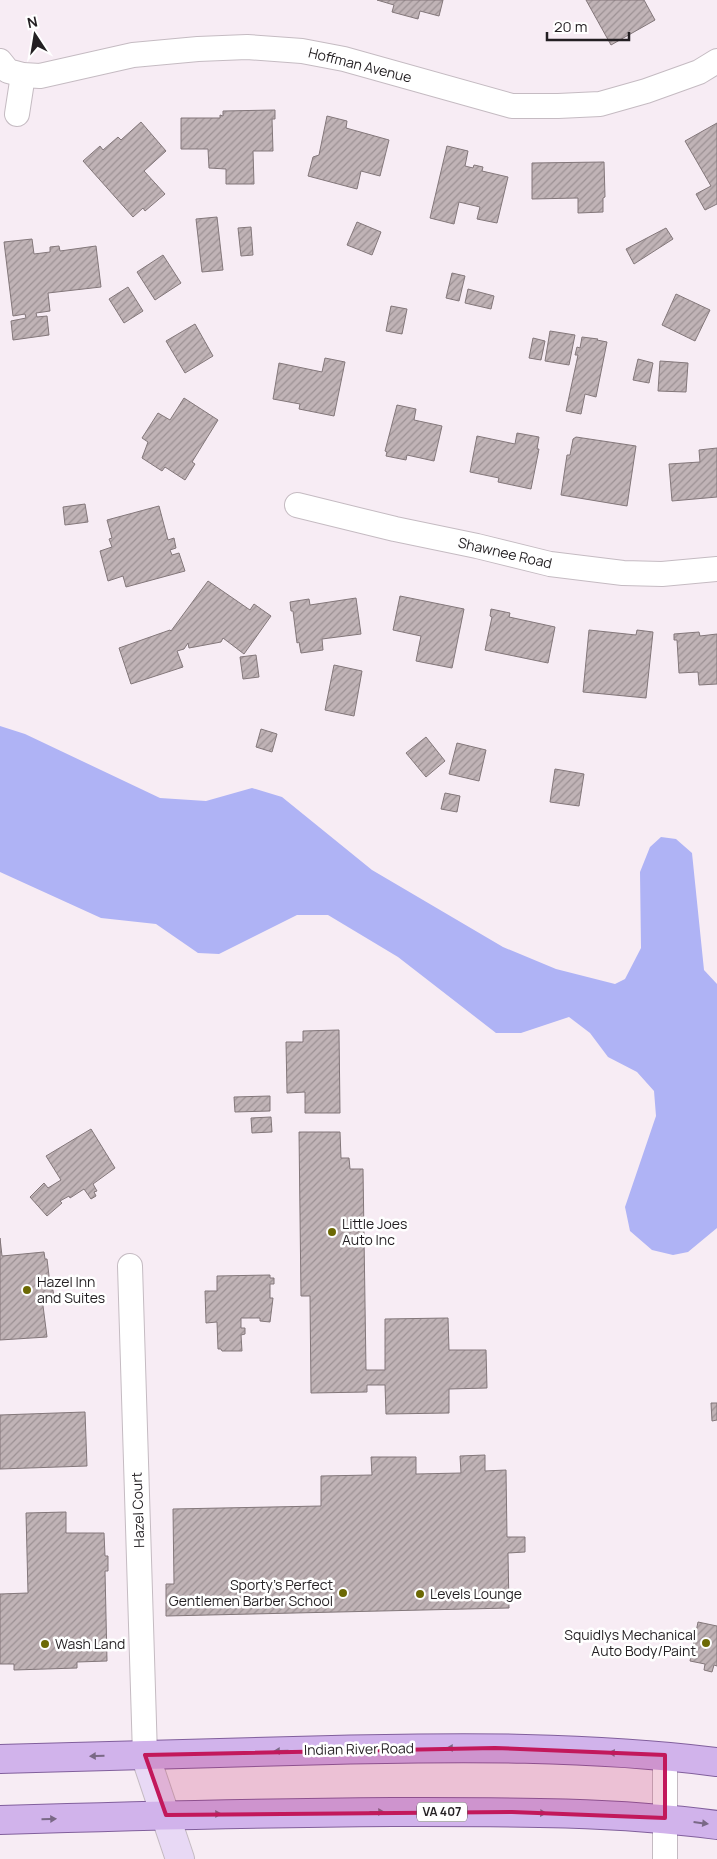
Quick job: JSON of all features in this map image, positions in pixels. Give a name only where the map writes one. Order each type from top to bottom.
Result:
[{"type":"main road","name":"Indian River Road","points":[[0,1759],[399,1748],[495,1748],[665,1755],[717,1762]]},
{"type":"main road","name":"VA 407","points":[[0,1820],[166,1815],[512,1812],[665,1818],[717,1825]]},
{"type":"street","name":"Hoffman Avenue","points":[[23,75],[40,76],[133,55],[198,49],[247,47],[302,50],[344,59],[512,106],[558,106],[600,104],[646,91],[699,72],[717,62]]},
{"type":"street","points":[[0,61],[8,71],[23,75],[17,114]]},
{"type":"street","name":"Shawnee Road","points":[[297,505],[395,530],[478,546],[550,564],[623,574],[662,574],[717,569]]},
{"type":"street","name":"Hazel Court","points":[[130,1266],[145,1755]]},
{"type":"street","points":[[145,1755],[180,1859]]},
{"type":"street","points":[[665,1755],[665,1859]]},
{"type":"highlighted area","points":[[495,1748],[665,1755],[665,1818],[512,1812],[166,1815],[145,1755]]},
{"type":"water","points":[[0,726],[25,734],[160,798],[206,801],[252,788],[282,797],[372,870],[503,947],[556,969],[615,984],[625,979],[641,948],[640,872],[650,847],[661,837],[676,839],[692,853],[704,970],[717,984],[717,1228],[688,1252],[673,1255],[652,1250],[630,1231],[625,1207],[656,1116],[654,1091],[637,1072],[608,1057],[590,1033],[569,1017],[521,1033],[496,1033],[398,957],[328,915],[297,915],[219,954],[198,953],[156,924],[101,918],[0,872]]},
{"type":"building","points":[[377,0],[443,0],[439,16],[420,11],[418,19],[392,12],[394,5]]},
{"type":"building","points":[[586,0],[644,0],[655,20],[611,45]]},
{"type":"building","points":[[275,110],[275,119],[272,119],[273,151],[253,151],[254,184],[226,184],[226,169],[209,168],[208,149],[181,149],[181,118],[220,118],[220,115],[223,116],[223,111]]},
{"type":"building","points":[[327,116],[347,121],[346,128],[389,140],[380,176],[361,171],[357,189],[308,176],[313,157],[319,155]]},
{"type":"building","points":[[141,122],[166,151],[144,171],[165,194],[145,211],[143,208],[133,217],[83,161],[100,146],[103,150],[118,137],[121,140]]},
{"type":"building","points":[[717,123],[717,204],[705,210],[696,194],[711,186],[685,141]]},
{"type":"building","points":[[447,146],[468,151],[465,166],[473,168],[474,165],[483,167],[482,171],[508,177],[497,223],[477,219],[480,207],[459,202],[454,224],[430,218]]},
{"type":"building","points":[[604,162],[605,197],[603,198],[603,212],[578,213],[578,198],[532,199],[532,163]]},
{"type":"building","points":[[217,217],[223,270],[202,272],[196,219]]},
{"type":"building","points":[[357,222],[381,232],[372,255],[347,245]]},
{"type":"building","points":[[251,227],[253,255],[241,256],[238,228]]},
{"type":"building","points":[[666,228],[673,239],[634,264],[626,249]]},
{"type":"building","points":[[32,239],[34,254],[50,252],[50,247],[59,246],[60,251],[96,246],[101,287],[48,293],[50,311],[36,313],[37,317],[47,316],[49,335],[13,340],[11,321],[26,318],[25,314],[13,316],[4,242]]},
{"type":"building","points":[[163,255],[181,283],[155,300],[137,272]]},
{"type":"building","points":[[452,273],[465,276],[459,301],[446,298]]},
{"type":"building","points":[[128,287],[143,311],[124,323],[109,299]]},
{"type":"building","points":[[468,289],[494,296],[491,309],[465,303]]},
{"type":"building","points":[[676,294],[710,310],[695,341],[662,325]]},
{"type":"building","points":[[391,306],[407,309],[402,334],[386,331]]},
{"type":"building","points":[[195,324],[213,356],[185,373],[166,341]]},
{"type":"building","points":[[550,331],[575,335],[569,365],[545,361]]},
{"type":"building","points":[[582,337],[607,342],[596,397],[585,394],[581,414],[566,411],[578,355],[575,355],[577,347],[580,348]]},
{"type":"building","points":[[533,338],[545,341],[541,360],[529,358]]},
{"type":"building","points":[[325,358],[345,362],[334,416],[299,409],[300,404],[273,399],[279,363],[322,372]]},
{"type":"building","points":[[638,359],[653,363],[649,383],[633,380]]},
{"type":"building","points":[[660,361],[688,363],[686,392],[658,391]]},
{"type":"building","points":[[184,398],[218,420],[192,462],[195,464],[185,480],[165,467],[162,471],[142,458],[148,442],[142,438],[158,413],[170,420]]},
{"type":"building","points":[[397,405],[416,409],[414,420],[442,426],[434,461],[407,455],[406,460],[386,456],[387,452],[385,451]]},
{"type":"building","points":[[517,433],[539,437],[537,449],[539,449],[531,489],[498,482],[499,478],[470,472],[477,436],[515,444]]},
{"type":"building","points":[[576,437],[636,446],[627,506],[561,495],[567,455],[570,455],[573,439]]},
{"type":"building","points":[[717,448],[717,497],[672,501],[669,464],[700,462],[699,450]]},
{"type":"building","points":[[85,504],[88,522],[65,525],[63,507]]},
{"type":"building","points":[[159,506],[168,540],[174,538],[176,548],[170,550],[172,555],[179,553],[185,571],[126,587],[123,576],[108,581],[100,551],[112,547],[109,539],[112,538],[107,520]]},
{"type":"building","points":[[208,581],[250,610],[254,604],[271,616],[244,654],[223,638],[221,642],[189,648],[188,643],[184,649],[177,651],[183,667],[131,684],[119,648],[171,631]]},
{"type":"building","points":[[400,596],[464,609],[452,668],[416,661],[421,636],[393,630]]},
{"type":"building","points":[[356,598],[361,634],[322,639],[323,650],[301,653],[299,642],[297,643],[290,602],[309,599],[310,605]]},
{"type":"building","points":[[491,609],[510,613],[509,617],[555,627],[548,663],[485,650],[492,617],[490,616]]},
{"type":"building","points":[[589,630],[636,635],[637,630],[653,632],[646,698],[583,692]]},
{"type":"building","points":[[699,632],[700,636],[717,634],[717,684],[699,685],[698,672],[679,673],[677,640],[674,640],[674,634]]},
{"type":"building","points":[[256,655],[259,677],[243,679],[240,657]]},
{"type":"building","points":[[334,665],[362,671],[354,716],[325,710]]},
{"type":"building","points":[[261,729],[277,734],[272,752],[256,747]]},
{"type":"building","points":[[426,737],[445,761],[426,777],[406,753]]},
{"type":"building","points":[[457,743],[486,750],[479,781],[449,774]]},
{"type":"building","points":[[555,769],[584,774],[579,806],[550,802]]},
{"type":"building","points":[[445,793],[460,796],[457,812],[441,809]]},
{"type":"building","points":[[339,1030],[340,1113],[305,1113],[305,1092],[287,1093],[286,1042],[303,1042],[303,1031]]},
{"type":"building","points":[[270,1096],[270,1111],[235,1112],[234,1097]]},
{"type":"building","points":[[271,1117],[272,1132],[252,1133],[251,1118]]},
{"type":"building","points":[[91,1129],[115,1168],[93,1184],[97,1191],[94,1192],[96,1196],[91,1199],[84,1189],[70,1198],[69,1196],[60,1201],[62,1203],[47,1216],[30,1197],[44,1183],[48,1188],[61,1180],[46,1156]]},
{"type":"building","name":"Little Joes Auto Inc","points":[[299,1132],[340,1132],[341,1158],[349,1158],[350,1169],[363,1169],[366,1370],[385,1370],[385,1319],[448,1318],[449,1350],[486,1350],[487,1388],[449,1389],[449,1413],[386,1414],[385,1385],[367,1385],[367,1392],[311,1393],[310,1296],[301,1296]]},
{"type":"building","name":"Hazel Inn and Suites","points":[[0,1238],[2,1256],[44,1252],[54,1297],[42,1298],[47,1337],[0,1340]]},
{"type":"building","points":[[270,1275],[270,1278],[274,1278],[274,1284],[270,1284],[270,1298],[273,1298],[270,1322],[260,1321],[260,1318],[241,1318],[241,1328],[245,1328],[245,1334],[241,1335],[242,1351],[222,1351],[218,1349],[217,1322],[206,1323],[205,1291],[217,1291],[217,1276]]},
{"type":"building","points":[[711,1403],[717,1403],[717,1420],[712,1421]]},
{"type":"building","points":[[85,1412],[87,1466],[0,1469],[0,1415]]},
{"type":"building","points":[[485,1455],[485,1471],[506,1470],[507,1537],[525,1537],[525,1552],[508,1553],[509,1608],[166,1616],[166,1584],[174,1584],[173,1509],[321,1506],[321,1476],[372,1475],[371,1457],[416,1457],[416,1474],[461,1473],[460,1456]]},
{"type":"building","points":[[66,1512],[66,1533],[104,1533],[105,1556],[108,1556],[108,1571],[105,1571],[107,1661],[77,1662],[77,1668],[14,1670],[14,1664],[0,1664],[0,1594],[28,1593],[26,1513]]},
{"type":"building","name":"Squidlys Mechanical Auto Body/Paint","points":[[698,1622],[717,1626],[717,1666],[714,1665],[712,1672],[704,1670],[705,1664],[690,1661]]},
{"type":"place","name":"Little Joes Auto Inc","points":[[332,1232]]},
{"type":"place","name":"Hazel Inn and Suites","points":[[27,1290]]},
{"type":"place","name":"Sporty's Perfect Gentlemen Barber School","points":[[343,1593]]},
{"type":"place","name":"Levels Lounge","points":[[420,1594]]},
{"type":"place","name":"Squidlys Mechanical Auto Body/Paint","points":[[706,1643]]},
{"type":"place","name":"Wash Land","points":[[45,1644]]}]
